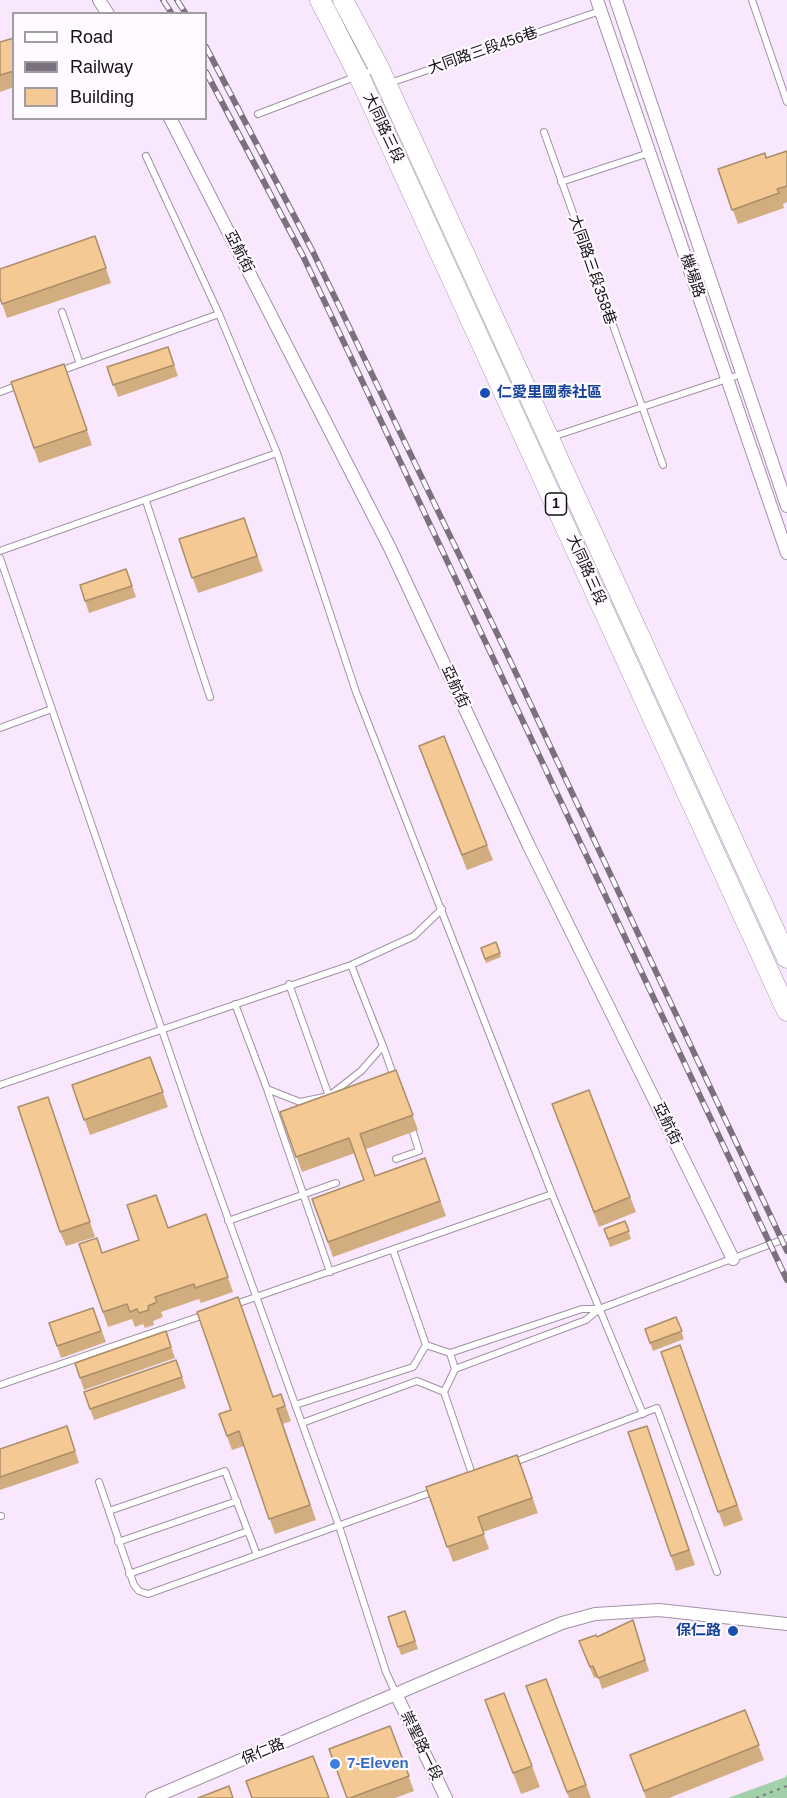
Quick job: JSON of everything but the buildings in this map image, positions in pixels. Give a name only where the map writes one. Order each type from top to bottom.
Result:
[{"type":"main road","name":"大同路三段","points":[[320,0],[363,83],[787,1011]]},
{"type":"main road","name":"大同路三段","points":[[344,0],[383,76],[787,958]]},
{"type":"street","name":"機場路","points":[[616,0],[787,506]]},
{"type":"street","name":"機場路","points":[[599,6],[787,553]]},
{"type":"street","name":"亞航街","points":[[171,120],[390,548],[530,846],[733,1259]]},
{"type":"street","name":"保仁路","points":[[152,1798],[562,1623],[595,1614],[659,1611],[787,1624]]},
{"type":"street","name":"崇聖路一段","points":[[396,1694],[446,1798]]},
{"type":"lane","points":[[752,0],[787,102]]},
{"type":"lane","name":"大同路三段456巷","points":[[363,83],[599,6]]},
{"type":"lane","points":[[258,114],[383,76]]},
{"type":"lane","name":"大同路三段358巷","points":[[544,132],[663,465]]},
{"type":"lane","points":[[561,182],[649,153]]},
{"type":"lane","points":[[146,156],[219,314],[277,453],[356,692],[552,1194],[643,1414]]},
{"type":"lane","points":[[62,312],[80,364]]},
{"type":"lane","points":[[50,374],[219,314]]},
{"type":"lane","points":[[529,444],[742,374]]},
{"type":"lane","points":[[0,392],[30,381]]},
{"type":"lane","points":[[0,550],[146,501],[277,453]]},
{"type":"lane","points":[[146,501],[210,697]]},
{"type":"lane","points":[[0,558],[228,1221],[339,1526],[386,1672],[396,1694]]},
{"type":"lane","points":[[0,728],[52,710]]},
{"type":"lane","points":[[0,1085],[289,984],[351,965],[414,936],[442,909]]},
{"type":"lane","points":[[351,965],[398,1088]]},
{"type":"lane","points":[[289,984],[328,1096]]},
{"type":"lane","points":[[235,1004],[330,1272]]},
{"type":"lane","points":[[267,1089],[300,1102],[328,1096],[361,1071],[383,1046]]},
{"type":"lane","points":[[396,1159],[419,1151],[408,1120]]},
{"type":"lane","points":[[228,1221],[303,1197],[336,1183]]},
{"type":"lane","points":[[222,1309],[552,1194]]},
{"type":"lane","points":[[455,1369],[586,1320],[599,1309],[787,1238]]},
{"type":"lane","points":[[295,1405],[413,1367],[426,1345],[393,1250]]},
{"type":"lane","points":[[426,1345],[450,1353],[582,1309],[599,1309]]},
{"type":"lane","points":[[0,1385],[211,1313]]},
{"type":"lane","points":[[450,1353],[455,1369],[444,1392],[474,1478]]},
{"type":"lane","points":[[413,1367],[417,1382]]},
{"type":"lane","points":[[302,1423],[417,1382],[444,1392]]},
{"type":"lane","points":[[505,1466],[657,1408],[717,1572]]},
{"type":"lane","points":[[109,1511],[225,1471],[257,1555]]},
{"type":"lane","points":[[463,1481],[484,1474]]},
{"type":"lane","points":[[99,1482],[129,1574],[139,1591],[148,1593],[441,1489]]},
{"type":"lane","points":[[118,1542],[237,1502]]},
{"type":"lane","points":[[129,1574],[248,1531]]},
{"type":"path","points":[[756,1798],[787,1786]]},
{"type":"green space","points":[[787,1774],[787,1798],[728,1798],[786,1777]]},
{"type":"railway","points":[[163,0],[171,12]]},
{"type":"railway","points":[[177,0],[185,12]]},
{"type":"railway","points":[[207,49],[313,252],[506,652],[787,1251]]},
{"type":"railway","points":[[207,74],[303,256],[787,1280]]},
{"type":"place","name":"仁愛里國泰社區","points":[[485,393]]},
{"type":"place","name":"保仁路","points":[[733,1631]]},
{"type":"place","name":"7-Eleven","points":[[335,1764]]}]
